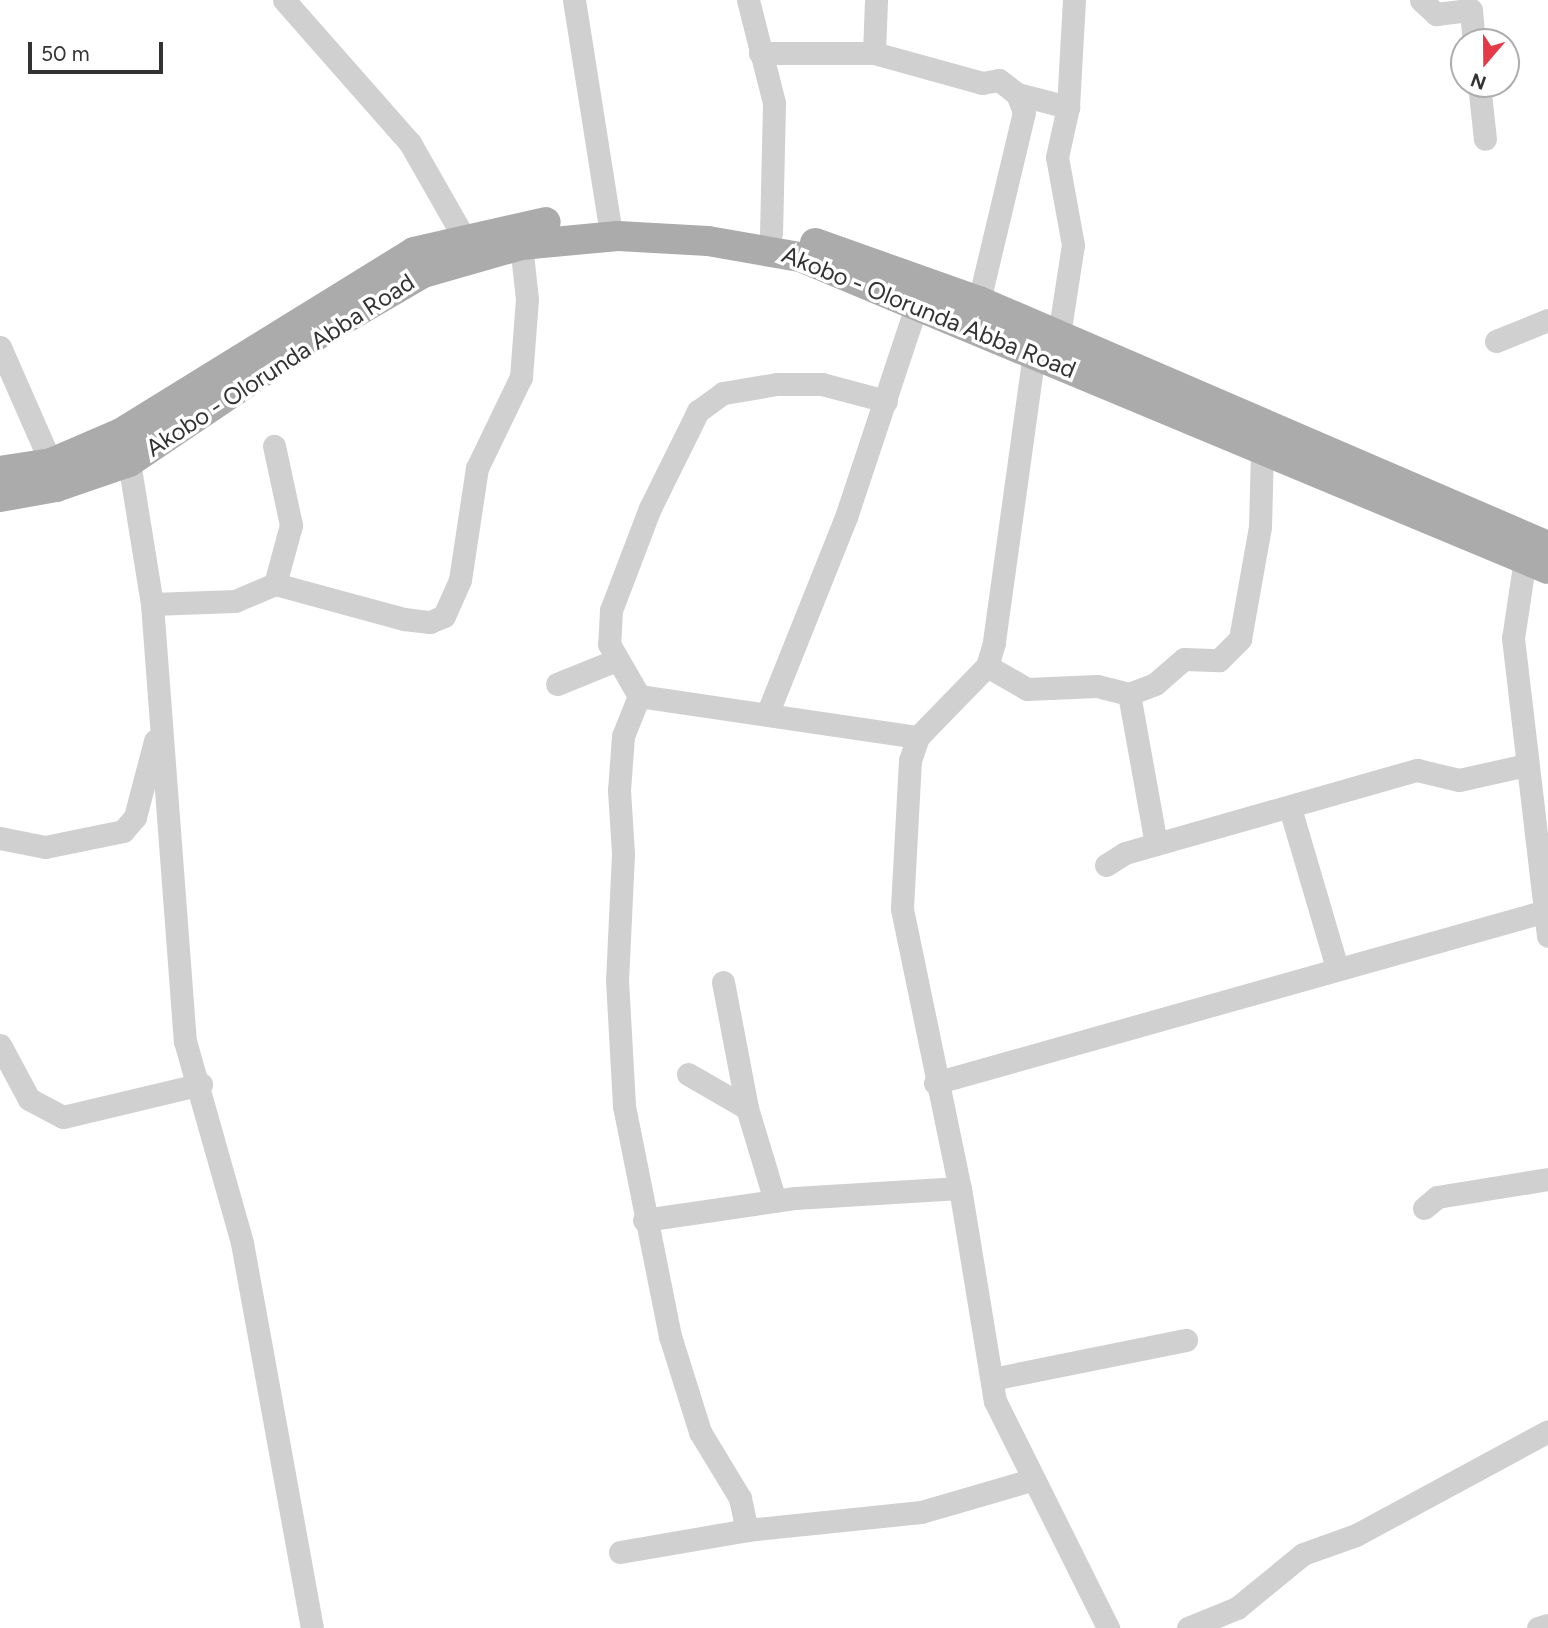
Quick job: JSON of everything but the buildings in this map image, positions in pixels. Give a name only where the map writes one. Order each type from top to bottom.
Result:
[{"type":"main road","name":"Akobo - Olorunda Abba Road","points":[[0,471],[51,463],[121,433],[361,280],[414,252],[463,236],[524,224],[609,222],[771,233],[979,301],[1059,335],[1540,558]]},
{"type":"main road","name":"Akobo - Olorunda Abba Road","points":[[0,497],[129,462],[195,422],[322,332],[423,273],[521,245],[618,236],[765,248],[917,303],[1262,449],[1540,558]]},
{"type":"main road","points":[[184,394],[195,422]]},
{"type":"street","points":[[284,0],[410,143],[463,236]]},
{"type":"street","points":[[574,0],[609,222]]},
{"type":"street","points":[[748,0],[774,103],[771,233]]},
{"type":"street","points":[[874,53],[876,0]]},
{"type":"street","points":[[1059,335],[1073,245],[1057,157],[1068,107],[1074,0]]},
{"type":"street","points":[[1421,0],[1436,14],[1471,10],[1473,28]]},
{"type":"street","points":[[760,53],[874,53],[982,83],[999,80],[1017,94],[1068,107]]},
{"type":"street","points":[[979,301],[1024,112],[1017,94]]},
{"type":"street","points":[[1481,98],[1485,139]]},
{"type":"street","points":[[152,604],[235,601],[275,584],[404,619],[430,622],[444,616],[460,580],[477,468],[521,377],[527,299],[521,245]]},
{"type":"street","points":[[768,712],[886,401],[917,303]]},
{"type":"street","points":[[1496,341],[1548,320]]},
{"type":"street","points":[[0,347],[51,463]]},
{"type":"street","points":[[1034,353],[987,666],[918,737],[910,760],[902,909],[935,1083],[960,1188],[995,1401],[1031,1480],[1108,1628]]},
{"type":"street","points":[[886,401],[822,384],[777,384],[723,393],[698,411],[650,508],[611,610],[614,661],[639,696],[768,712],[918,737]]},
{"type":"street","points":[[274,446],[291,525],[275,584]]},
{"type":"street","points":[[987,666],[1027,689],[1097,686],[1129,694],[1155,684],[1184,659],[1219,660],[1240,639],[1260,527],[1262,449]]},
{"type":"street","points":[[129,462],[152,604],[158,735],[185,1041],[201,1084],[242,1243],[312,1628]]},
{"type":"street","points":[[1540,558],[1513,638],[1542,912],[1548,936]]},
{"type":"street","points":[[556,684],[614,661]]},
{"type":"street","points":[[1129,694],[1156,844]]},
{"type":"street","points":[[639,696],[622,750],[617,979],[624,1106],[644,1220],[696,1420],[740,1499],[747,1530]]},
{"type":"street","points":[[0,838],[45,847],[123,831],[135,817],[158,735]]},
{"type":"street","points":[[1106,865],[1156,844],[1417,770],[1460,780],[1526,765]]},
{"type":"street","points":[[1290,808],[1337,968]]},
{"type":"street","points":[[935,1083],[1542,912]]},
{"type":"street","points":[[723,982],[747,1108],[775,1201]]},
{"type":"street","points":[[0,1045],[29,1099],[63,1117],[201,1084]]},
{"type":"street","points":[[688,1074],[747,1108]]},
{"type":"street","points":[[1424,1208],[1437,1197],[1548,1179]]},
{"type":"street","points":[[644,1220],[775,1201],[960,1188]]},
{"type":"street","points":[[992,1379],[1186,1340]]},
{"type":"street","points":[[1188,1628],[1237,1608],[1303,1554],[1356,1535],[1548,1432]]},
{"type":"street","points":[[620,1552],[747,1530],[921,1513],[1031,1480]]},
{"type":"street","points":[[1538,1628],[1548,1625]]}]
